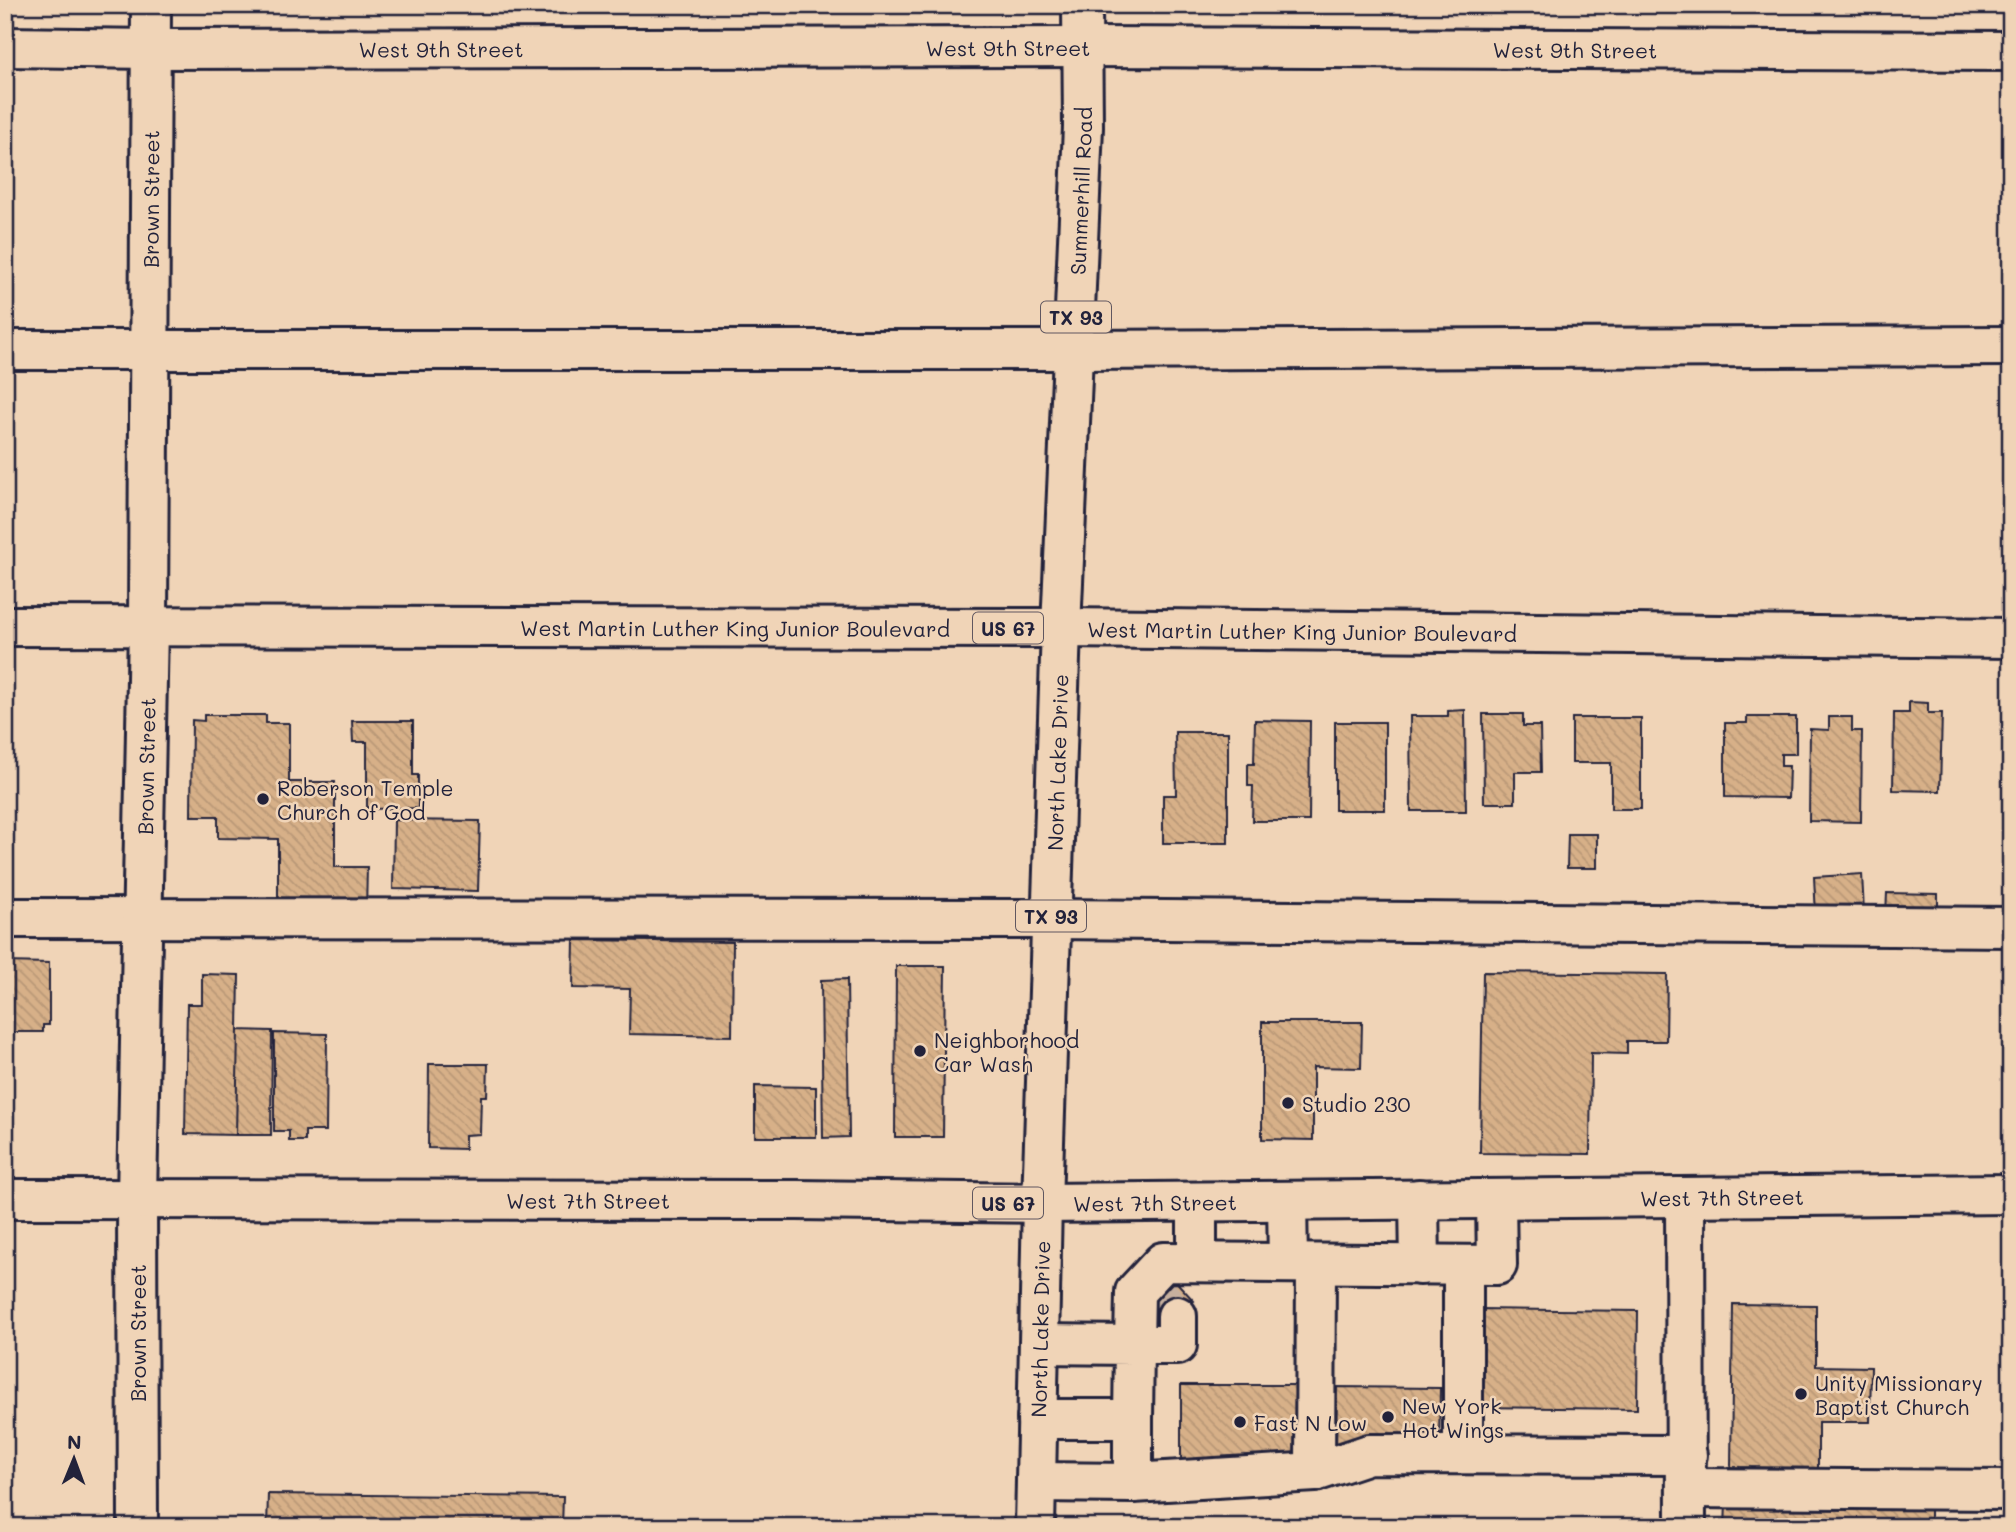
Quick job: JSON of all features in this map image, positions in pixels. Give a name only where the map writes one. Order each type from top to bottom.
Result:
[{"type":"main road","name":"Brown Street","points":[[138,1527],[136,1198],[148,626],[151,5]]},
{"type":"main road","name":"Summerhill Road","points":[[1060,628],[1075,351],[1084,47],[1082,5]]},
{"type":"main road","name":"West 9th Street","points":[[5,47],[1084,47],[2011,51]]},
{"type":"main road","points":[[5,350],[1075,351],[2011,346]]},
{"type":"main road","name":"West Martin Luther King Junior Boulevard","points":[[5,626],[1060,628],[2011,638]]},
{"type":"main road","name":"North Lake Drive","points":[[1035,1527],[1060,628]]},
{"type":"main road","points":[[5,918],[1051,919],[2011,927]]},
{"type":"main road","name":"West 7th Street","points":[[5,1199],[1042,1203],[2011,1194]]},
{"type":"main road","points":[[1685,1197],[1686,1527]]},
{"type":"main road","points":[[1419,1199],[1420,1265]]},
{"type":"main road","points":[[1133,1483],[1135,1292],[1159,1295],[1163,1262],[1497,1265],[1496,1199]]},
{"type":"main road","points":[[1287,1201],[1301,1264],[1315,1472]]},
{"type":"main road","points":[[1197,1202],[1198,1262]]},
{"type":"main road","points":[[1463,1265],[1463,1454]]},
{"type":"main road","points":[[1039,1344],[1134,1345]]},
{"type":"main road","points":[[1037,1419],[1133,1419]]},
{"type":"main road","points":[[1036,1482],[1133,1483],[1315,1472],[1369,1454],[1463,1454],[1686,1471],[2011,1490]]},
{"type":"building","points":[[1909,702],[1928,703],[1928,713],[1942,713],[1940,791],[1893,790],[1894,713],[1909,713]]},
{"type":"building","points":[[1465,710],[1466,811],[1411,811],[1410,716],[1448,716],[1448,711]]},
{"type":"building","points":[[1483,714],[1523,714],[1523,726],[1540,726],[1541,772],[1515,772],[1515,803],[1484,803]]},
{"type":"building","name":"Roberson Temple Church of God","points":[[204,715],[266,715],[266,723],[289,723],[289,782],[335,782],[335,867],[367,867],[366,911],[278,910],[278,839],[218,838],[218,816],[191,816],[192,720],[204,721]]},
{"type":"building","points":[[1747,717],[1796,717],[1796,754],[1781,754],[1781,766],[1789,766],[1788,798],[1725,797],[1725,723],[1747,723]]},
{"type":"building","points":[[1829,717],[1852,717],[1852,731],[1862,731],[1861,822],[1809,821],[1810,729],[1829,730]]},
{"type":"building","points":[[1572,718],[1641,718],[1641,809],[1611,809],[1611,763],[1572,763]]},
{"type":"building","points":[[1255,720],[1310,721],[1309,821],[1252,821],[1253,786],[1248,786],[1248,764],[1254,764]]},
{"type":"building","points":[[352,721],[413,721],[413,775],[418,775],[418,808],[367,809],[367,742],[353,742]]},
{"type":"building","points":[[1335,722],[1385,722],[1385,810],[1335,810]]},
{"type":"building","points":[[1175,732],[1228,732],[1228,843],[1163,843],[1163,795],[1176,795]]},
{"type":"building","points":[[394,820],[480,821],[478,891],[393,889]]},
{"type":"building","points":[[1568,834],[1597,834],[1597,868],[1567,868]]},
{"type":"building","points":[[1862,874],[1864,912],[1816,915],[1814,877]]},
{"type":"building","points":[[1887,893],[1938,894],[1938,915],[1886,914]]},
{"type":"building","points":[[574,940],[733,942],[732,1036],[629,1034],[630,989],[573,988]]},
{"type":"building","points":[[5,962],[49,963],[49,1025],[43,1025],[43,1032],[5,1032]]},
{"type":"building","name":"Neighborhood Car Wash","points":[[896,966],[945,966],[943,1137],[895,1137]]},
{"type":"building","points":[[1483,972],[1667,974],[1666,1041],[1627,1041],[1627,1054],[1591,1053],[1590,1154],[1480,1153]]},
{"type":"building","points":[[202,974],[239,975],[236,1135],[185,1134],[187,1004],[202,1004]]},
{"type":"building","points":[[847,979],[849,1137],[823,1138],[821,980]]},
{"type":"building","name":"Studio 230","points":[[1262,1022],[1362,1022],[1361,1068],[1313,1067],[1313,1140],[1262,1139]]},
{"type":"building","points":[[238,1030],[272,1031],[271,1135],[236,1135]]},
{"type":"building","points":[[274,1033],[327,1034],[326,1131],[305,1131],[305,1141],[289,1141],[289,1131],[274,1131]]},
{"type":"building","points":[[429,1064],[488,1064],[487,1096],[481,1096],[480,1134],[465,1135],[465,1149],[428,1148]]},
{"type":"building","points":[[755,1086],[816,1087],[816,1137],[755,1137]]},
{"type":"building","points":[[1169,1274],[1194,1301],[1162,1332],[1136,1305]]},
{"type":"building","name":"Unity Missionary Baptist Church","points":[[1733,1304],[1816,1305],[1816,1366],[1871,1367],[1870,1422],[1818,1422],[1818,1468],[1731,1467]]},
{"type":"building","points":[[1479,1309],[1638,1311],[1637,1409],[1478,1407]]},
{"type":"building","name":"Fast N Low","points":[[1181,1385],[1299,1385],[1298,1461],[1181,1460]]},
{"type":"building","name":"New York Hot Wings","points":[[1337,1387],[1440,1388],[1439,1446],[1336,1445]]},
{"type":"building","points":[[268,1494],[563,1497],[562,1527],[267,1527]]},
{"type":"building","points":[[1726,1504],[1930,1505],[1930,1527],[1725,1527]]},
{"type":"tunnel","points":[[1154,1289],[1177,1316]]},
{"type":"place","name":"Roberson Temple Church of God","points":[[263,799]]},
{"type":"place","name":"Neighborhood Car Wash","points":[[920,1051]]},
{"type":"place","name":"Studio 230","points":[[1288,1103]]},
{"type":"place","name":"Unity Missionary Baptist Church","points":[[1801,1394]]},
{"type":"place","name":"New York Hot Wings","points":[[1388,1417]]},
{"type":"place","name":"Fast N Low","points":[[1240,1422]]}]
